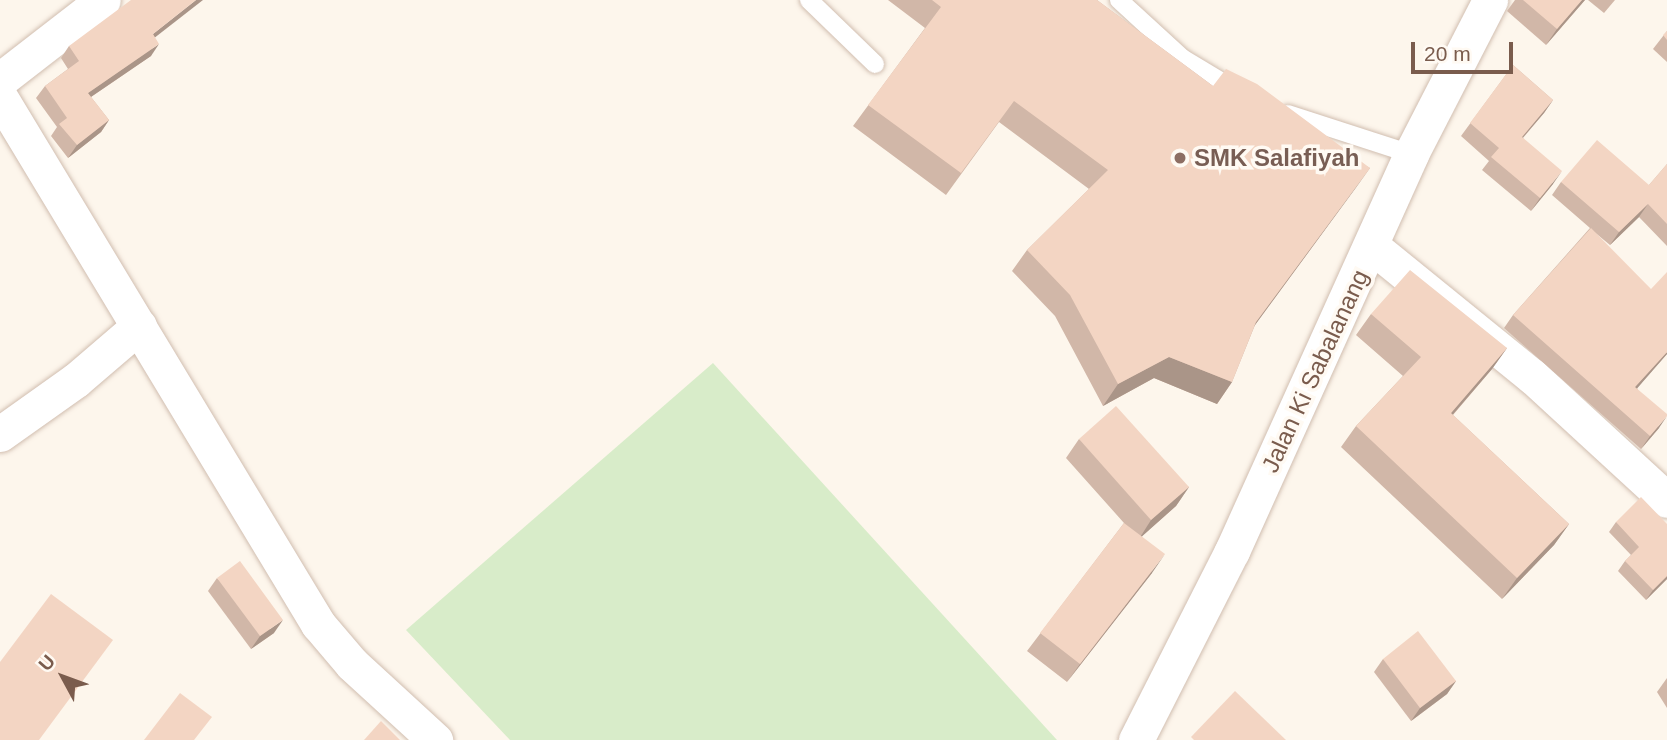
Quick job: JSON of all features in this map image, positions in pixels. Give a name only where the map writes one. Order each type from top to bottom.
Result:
[{"type":"street","points":[[0,80],[103,0]]},
{"type":"street","name":"Jalan Ki Sabalanang","points":[[1136,740],[1232,551],[1373,247],[1411,154],[1482,14]]},
{"type":"street","points":[[0,97],[318,624],[352,664],[435,740]]},
{"type":"street","points":[[1373,247],[1532,376],[1667,500]]},
{"type":"street","points":[[0,434],[76,380],[139,326]]},
{"type":"lane","points":[[809,0],[875,64]]},
{"type":"lane","points":[[1119,0],[1182,58],[1261,102],[1411,154]]},
{"type":"green space","points":[[713,363],[1057,740],[510,740],[406,630]]},
{"type":"building","points":[[131,0],[196,0],[153,34],[159,44],[88,93],[109,120],[77,145],[59,124],[67,118],[45,86],[79,61],[69,46]]},
{"type":"building","name":"SMK Salafiyah","points":[[932,0],[1097,0],[1213,86],[1226,69],[1257,84],[1370,168],[1256,322],[1232,382],[1169,357],[1118,384],[1070,295],[1027,250],[1108,170],[1014,101],[961,173],[868,105],[941,7]]},
{"type":"building","points":[[1523,0],[1582,0],[1557,29]]},
{"type":"building","points":[[1513,65],[1553,100],[1522,137],[1562,171],[1540,198],[1491,157],[1499,148],[1470,123]]},
{"type":"building","points":[[1597,140],[1649,185],[1667,164],[1667,224],[1648,204],[1619,232],[1561,182]]},
{"type":"building","points":[[1591,228],[1651,289],[1667,272],[1667,352],[1635,387],[1667,414],[1650,436],[1513,315]]},
{"type":"building","points":[[1410,270],[1507,348],[1451,413],[1569,524],[1517,578],[1356,426],[1421,357],[1371,314]]},
{"type":"building","points":[[1116,406],[1189,487],[1151,520],[1079,439]]},
{"type":"building","points":[[1641,497],[1667,524],[1667,576],[1653,590],[1625,561],[1639,547],[1616,522]]},
{"type":"building","points":[[1124,523],[1165,554],[1080,664],[1040,633]]},
{"type":"building","points":[[240,561],[283,620],[260,636],[217,578]]},
{"type":"building","points":[[51,594],[113,640],[39,740],[0,740],[0,662]]},
{"type":"building","points":[[1418,631],[1456,681],[1420,708],[1383,659]]},
{"type":"building","points":[[1235,691],[1286,740],[1194,740],[1191,737]]},
{"type":"building","points":[[180,693],[212,717],[194,740],[144,740]]},
{"type":"building","points":[[381,721],[400,740],[364,740]]},
{"type":"place","name":"SMK Salafiyah","points":[[1180,158]]}]
